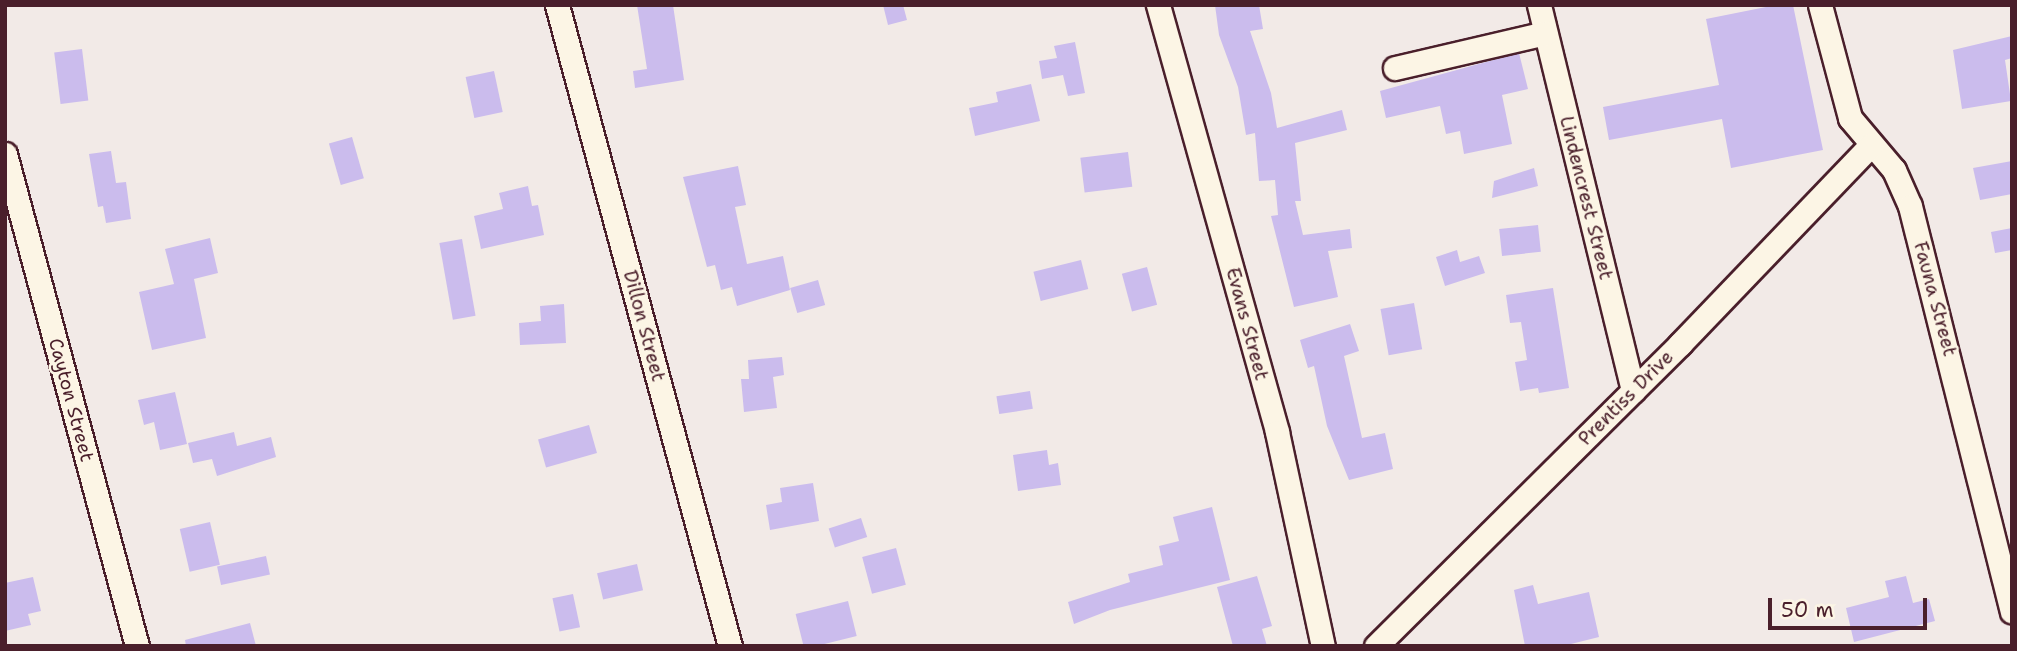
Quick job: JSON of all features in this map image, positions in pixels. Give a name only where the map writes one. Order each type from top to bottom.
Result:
[{"type":"street","name":"Dillon Street","points":[[557,5],[730,646]]},
{"type":"street","name":"Evans Street","points":[[1158,5],[1277,432],[1323,646]]},
{"type":"street","name":"Lindencrest Street","points":[[1539,5],[1633,391]]},
{"type":"street","name":"Fauna Street","points":[[1820,5],[1850,118],[1894,170],[1910,206],[2012,611]]},
{"type":"street","points":[[1395,68],[1545,33]]},
{"type":"street","name":"Prentiss Drive","points":[[1376,646],[1633,391],[1871,145]]},
{"type":"street","name":"Cayton Street","points":[[5,154],[137,646]]},
{"type":"building","points":[[637,5],[673,5],[684,80],[635,88],[633,71],[647,69]]},
{"type":"building","points":[[883,5],[903,5],[907,20],[888,25]]},
{"type":"building","points":[[1215,5],[1259,5],[1263,29],[1250,31],[1271,93],[1277,128],[1342,110],[1347,130],[1295,143],[1301,201],[1295,201],[1303,235],[1350,229],[1352,248],[1328,251],[1338,297],[1294,307],[1271,216],[1278,215],[1275,180],[1259,181],[1255,133],[1246,135],[1238,87],[1219,35]]},
{"type":"building","points":[[1776,5],[1793,5],[1823,150],[1731,168],[1722,119],[1609,140],[1603,107],[1719,85],[1706,19]]},
{"type":"building","points":[[2012,36],[2012,58],[2005,60],[2011,101],[1962,109],[1953,50]]},
{"type":"building","points":[[1075,42],[1085,93],[1068,96],[1063,75],[1042,79],[1039,61],[1057,58],[1054,46]]},
{"type":"building","points":[[82,49],[88,101],[61,104],[54,52]]},
{"type":"building","points":[[1519,53],[1528,89],[1502,95],[1512,144],[1464,154],[1460,131],[1446,134],[1440,106],[1386,118],[1380,91]]},
{"type":"building","points":[[494,71],[503,112],[474,118],[466,77]]},
{"type":"building","points":[[1031,84],[1040,121],[975,136],[969,108],[998,102],[996,92]]},
{"type":"building","points":[[352,137],[364,178],[341,185],[329,144]]},
{"type":"building","points":[[111,151],[116,183],[126,182],[131,219],[106,223],[103,206],[98,207],[89,154]]},
{"type":"building","points":[[1128,152],[1132,187],[1085,193],[1080,158]]},
{"type":"building","points":[[2012,161],[2012,194],[1980,200],[1973,168]]},
{"type":"building","points":[[738,166],[746,205],[735,207],[747,264],[783,256],[790,290],[737,306],[732,287],[721,290],[715,265],[707,267],[683,177]]},
{"type":"building","points":[[1534,168],[1538,186],[1492,198],[1494,181]]},
{"type":"building","points":[[528,186],[532,206],[538,205],[544,235],[481,249],[474,216],[503,209],[499,193]]},
{"type":"building","points":[[1538,225],[1541,252],[1502,256],[1499,229]]},
{"type":"building","points":[[2012,228],[2012,250],[1995,253],[1991,232]]},
{"type":"building","points":[[210,238],[218,273],[194,279],[206,338],[152,350],[139,292],[174,284],[165,249]]},
{"type":"building","points":[[462,239],[476,316],[453,320],[439,243]]},
{"type":"building","points":[[1457,250],[1460,262],[1479,256],[1485,273],[1445,286],[1436,257]]},
{"type":"building","points":[[1081,260],[1088,289],[1041,301],[1033,272]]},
{"type":"building","points":[[1147,267],[1157,305],[1132,311],[1122,274]]},
{"type":"building","points":[[818,280],[825,305],[797,313],[790,288]]},
{"type":"building","points":[[1553,288],[1569,388],[1539,393],[1538,388],[1520,391],[1515,362],[1527,360],[1521,322],[1510,323],[1506,295]]},
{"type":"building","points":[[1414,303],[1422,349],[1389,355],[1381,309]]},
{"type":"building","points":[[564,304],[566,343],[520,345],[519,323],[541,321],[540,306]]},
{"type":"building","points":[[1350,324],[1359,351],[1344,356],[1362,438],[1385,433],[1393,469],[1349,480],[1327,426],[1314,366],[1308,368],[1300,340]]},
{"type":"building","points":[[782,357],[784,375],[773,377],[777,408],[744,412],[741,379],[749,379],[748,360]]},
{"type":"building","points":[[1030,391],[1033,409],[999,414],[996,396]]},
{"type":"building","points":[[175,392],[187,444],[160,450],[154,422],[144,425],[138,400]]},
{"type":"building","points":[[589,425],[597,453],[546,467],[538,440]]},
{"type":"building","points":[[234,432],[237,446],[271,437],[276,457],[217,476],[212,459],[193,463],[188,443]]},
{"type":"building","points":[[1047,450],[1049,465],[1058,463],[1061,485],[1018,491],[1013,455]]},
{"type":"building","points":[[813,483],[819,521],[770,530],[766,505],[782,502],[780,488]]},
{"type":"building","points":[[1212,507],[1230,580],[1110,610],[1074,624],[1068,602],[1130,582],[1128,574],[1163,565],[1159,546],[1179,541],[1173,517]]},
{"type":"building","points":[[861,518],[867,537],[835,548],[829,529]]},
{"type":"building","points":[[210,522],[220,565],[190,572],[180,529]]},
{"type":"building","points":[[896,548],[906,585],[872,594],[862,557]]},
{"type":"building","points":[[266,556],[270,575],[221,585],[217,566]]},
{"type":"building","points":[[637,564],[643,590],[603,600],[597,573]]},
{"type":"building","points":[[1257,576],[1272,626],[1262,629],[1267,646],[1233,646],[1217,587]]},
{"type":"building","points":[[1906,576],[1913,603],[1929,599],[1935,621],[1854,642],[1846,608],[1889,597],[1885,581]]},
{"type":"building","points":[[33,577],[41,611],[28,614],[31,625],[5,631],[5,583]]},
{"type":"building","points":[[1533,585],[1538,604],[1589,592],[1599,637],[1563,646],[1525,646],[1514,590]]},
{"type":"building","points":[[573,594],[580,627],[560,632],[552,598]]},
{"type":"building","points":[[848,601],[857,636],[816,646],[804,646],[796,614]]},
{"type":"building","points":[[250,623],[256,646],[186,646],[185,640]]}]
